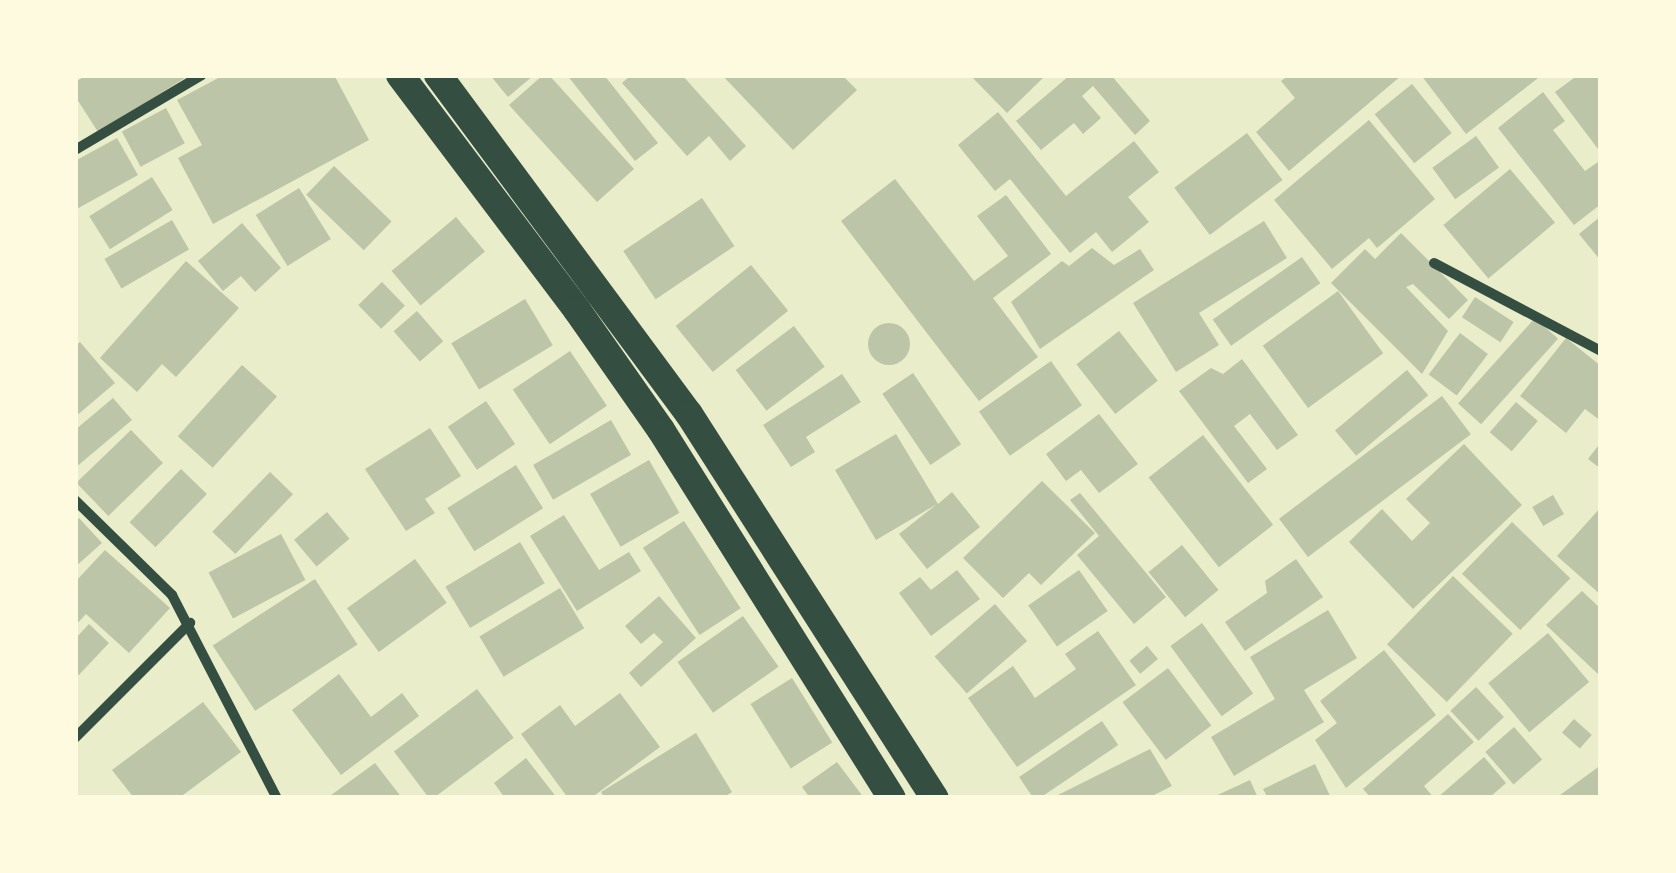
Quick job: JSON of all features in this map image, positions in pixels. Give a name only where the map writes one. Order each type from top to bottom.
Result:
[{"type":"highway","points":[[400,75],[577,310],[661,430],[892,798]]},
{"type":"highway","points":[[438,75],[689,414],[935,798]]},
{"type":"street","points":[[75,150],[202,75]]},
{"type":"street","points":[[1434,263],[1601,351]]},
{"type":"street","points":[[75,500],[172,594],[277,798]]},
{"type":"street","points":[[75,738],[190,624]]},
{"type":"building","points":[[87,75],[190,75],[98,132],[75,96],[75,82]]},
{"type":"building","points":[[224,75],[334,75],[369,140],[213,224],[178,158],[202,145],[177,100]]},
{"type":"building","points":[[490,75],[534,75],[508,97]]},
{"type":"building","points":[[543,75],[549,75],[634,169],[597,202],[509,105]]},
{"type":"building","points":[[567,75],[604,75],[658,143],[635,161]]},
{"type":"building","points":[[631,75],[682,75],[746,146],[730,161],[709,136],[687,156],[622,83]]},
{"type":"building","points":[[722,75],[842,75],[857,90],[793,150]]},
{"type":"building","points":[[970,75],[1046,75],[1007,113]]},
{"type":"building","points":[[1070,75],[1111,75],[1150,121],[1135,135],[1093,86],[1082,96],[1101,118],[1083,134],[1074,123],[1041,150],[1016,121]]},
{"type":"building","points":[[1289,75],[1402,75],[1289,171],[1256,132],[1295,98],[1281,81]]},
{"type":"building","points":[[1421,75],[1542,75],[1466,134]]},
{"type":"building","points":[[1578,75],[1601,75],[1601,153],[1555,92]]},
{"type":"building","points":[[1412,84],[1452,133],[1414,163],[1375,114]]},
{"type":"building","points":[[1543,92],[1565,121],[1553,130],[1585,171],[1598,162],[1601,166],[1601,204],[1574,225],[1498,128]]},
{"type":"building","points":[[166,108],[185,143],[141,167],[122,131]]},
{"type":"building","points":[[998,112],[1066,196],[1134,141],[1159,172],[1128,197],[1149,222],[1112,252],[1096,232],[1070,253],[1010,179],[995,191],[958,145]]},
{"type":"building","points":[[1369,120],[1435,199],[1377,248],[1369,238],[1332,269],[1274,200]]},
{"type":"building","points":[[1247,133],[1283,180],[1210,235],[1174,188]]},
{"type":"building","points":[[1476,136],[1499,168],[1455,199],[1432,168]]},
{"type":"building","points":[[117,138],[138,175],[75,210],[75,161]]},
{"type":"building","points":[[334,166],[392,222],[364,250],[306,195]]},
{"type":"building","points":[[1510,169],[1555,223],[1488,279],[1443,225]]},
{"type":"building","points":[[152,177],[173,210],[110,249],[89,216]]},
{"type":"building","points":[[895,179],[974,281],[1008,256],[977,216],[1006,195],[1051,254],[993,298],[1038,357],[979,401],[841,221]]},
{"type":"building","points":[[299,188],[331,239],[288,266],[256,215]]},
{"type":"building","points":[[702,198],[734,246],[656,299],[623,251]]},
{"type":"building","points":[[1601,216],[1601,261],[1579,234]]},
{"type":"building","points":[[456,217],[485,251],[421,305],[392,271]]},
{"type":"building","points":[[172,220],[189,249],[121,288],[104,259]]},
{"type":"building","points":[[1264,221],[1287,258],[1199,313],[1219,345],[1176,372],[1133,303]]},
{"type":"building","points":[[242,223],[281,268],[255,292],[241,276],[223,291],[198,261]]},
{"type":"building","points":[[1401,233],[1468,300],[1449,319],[1413,284],[1406,287],[1448,331],[1422,374],[1331,283],[1365,249],[1375,259]]},
{"type":"building","points":[[1092,248],[1114,265],[1140,249],[1154,270],[1040,349],[1011,302],[1062,261],[1069,266]]},
{"type":"building","points":[[1302,257],[1320,283],[1231,346],[1213,320]]},
{"type":"building","points":[[186,261],[239,308],[176,377],[162,364],[137,392],[100,358]]},
{"type":"building","points":[[751,265],[788,311],[713,372],[676,326]]},
{"type":"building","points":[[382,282],[405,306],[381,329],[358,305]]},
{"type":"building","points":[[1338,291],[1383,353],[1308,408],[1263,346]]},
{"type":"building","points":[[1475,297],[1514,322],[1501,342],[1462,317]]},
{"type":"building","points":[[525,299],[553,345],[479,390],[451,343]]},
{"type":"building","points":[[417,311],[443,341],[420,362],[394,331]]},
{"type":"building","points":[[1535,318],[1558,339],[1481,424],[1458,403]]},
{"type":"building","points":[[889,323],[904,329],[910,344],[904,359],[889,365],[874,359],[868,344],[874,329]]},
{"type":"building","points":[[794,326],[825,367],[766,411],[736,370]]},
{"type":"building","points":[[1119,331],[1158,381],[1115,414],[1076,364]]},
{"type":"building","points":[[1460,333],[1488,354],[1457,396],[1429,375]]},
{"type":"building","points":[[1566,338],[1601,366],[1601,421],[1585,409],[1566,433],[1520,396]]},
{"type":"building","points":[[80,342],[115,383],[75,417],[75,346]]},
{"type":"building","points":[[570,351],[607,406],[550,444],[513,390]]},
{"type":"building","points":[[1242,359],[1298,435],[1277,450],[1250,414],[1234,426],[1267,469],[1248,483],[1179,391],[1211,368],[1223,374]]},
{"type":"building","points":[[1051,361],[1082,405],[1010,456],[979,411]]},
{"type":"building","points":[[242,365],[277,396],[213,468],[178,436]]},
{"type":"building","points":[[1407,370],[1428,395],[1356,456],[1335,430]]},
{"type":"building","points":[[913,373],[961,444],[930,465],[882,394]]},
{"type":"building","points":[[842,374],[861,402],[806,437],[815,452],[791,467],[763,425]]},
{"type":"building","points":[[1442,396],[1471,434],[1308,557],[1279,519]]},
{"type":"building","points":[[113,398],[132,420],[75,468],[75,430]]},
{"type":"building","points":[[486,401],[515,444],[477,470],[448,427]]},
{"type":"building","points":[[1516,402],[1538,421],[1512,451],[1490,432]]},
{"type":"building","points":[[1099,414],[1138,464],[1099,493],[1081,470],[1066,481],[1046,454]]},
{"type":"building","points":[[611,420],[631,455],[553,500],[533,465]]},
{"type":"building","points":[[430,428],[461,476],[425,499],[435,513],[406,531],[365,469]]},
{"type":"building","points":[[131,430],[163,463],[108,516],[76,483]]},
{"type":"building","points":[[896,434],[938,504],[952,492],[980,527],[927,569],[899,534],[937,504],[876,540],[835,470]]},
{"type":"building","points":[[1203,435],[1273,525],[1219,567],[1149,477]]},
{"type":"building","points":[[1601,442],[1601,469],[1588,459]]},
{"type":"building","points":[[1464,444],[1522,505],[1413,609],[1349,542],[1382,509],[1412,541],[1430,523],[1406,499]]},
{"type":"building","points":[[649,460],[680,513],[621,547],[590,494]]},
{"type":"building","points":[[516,465],[543,508],[474,551],[447,508]]},
{"type":"building","points":[[181,469],[207,494],[155,547],[130,522]]},
{"type":"building","points":[[270,472],[293,494],[235,554],[212,532]]},
{"type":"building","points":[[1042,481],[1095,533],[1041,585],[1029,573],[1003,598],[963,558]]},
{"type":"building","points":[[1080,493],[1166,597],[1134,624],[1077,555],[1099,536],[1070,500]]},
{"type":"building","points":[[1553,495],[1564,514],[1543,526],[1532,507]]},
{"type":"building","points":[[1601,507],[1599,548],[1601,595],[1557,556]]},
{"type":"building","points":[[327,512],[349,539],[317,566],[294,540]]},
{"type":"building","points":[[564,515],[599,570],[629,552],[641,571],[577,611],[530,536]]},
{"type":"building","points":[[79,518],[102,543],[75,567],[75,522]]},
{"type":"building","points":[[684,521],[741,608],[700,635],[643,548]]},
{"type":"building","points":[[1512,522],[1570,578],[1520,630],[1462,574]]},
{"type":"building","points":[[281,534],[305,580],[233,618],[209,572]]},
{"type":"building","points":[[520,542],[545,583],[470,628],[445,587]]},
{"type":"building","points":[[1182,545],[1219,590],[1185,617],[1149,572]]},
{"type":"building","points":[[105,550],[170,608],[129,653],[86,614],[75,626],[75,582]]},
{"type":"building","points":[[415,559],[447,603],[379,652],[347,608]]},
{"type":"building","points":[[1296,559],[1323,597],[1245,651],[1225,622],[1267,593],[1265,581]]},
{"type":"building","points":[[957,570],[980,599],[931,636],[899,593],[920,577],[931,590]]},
{"type":"building","points":[[1079,570],[1108,611],[1057,647],[1028,606]]},
{"type":"building","points":[[1453,576],[1513,634],[1447,702],[1387,644]]},
{"type":"building","points":[[315,579],[357,644],[255,711],[213,645]]},
{"type":"building","points":[[560,588],[584,628],[504,677],[479,636]]},
{"type":"building","points":[[1582,591],[1601,609],[1598,674],[1546,625]]},
{"type":"building","points":[[659,596],[696,638],[641,687],[629,673],[663,642],[654,633],[641,644],[625,626]]},
{"type":"building","points":[[995,604],[1027,641],[967,693],[935,656]]},
{"type":"building","points":[[1328,610],[1357,658],[1304,690],[1324,722],[1234,776],[1211,737],[1275,699],[1250,657]]},
{"type":"building","points":[[743,616],[779,667],[713,713],[677,662]]},
{"type":"building","points":[[1202,623],[1253,693],[1222,716],[1170,646]]},
{"type":"building","points":[[89,624],[109,643],[75,679],[75,639]]},
{"type":"building","points":[[1098,631],[1136,685],[1017,767],[968,698],[1013,666],[1035,698],[1076,669],[1065,654]]},
{"type":"building","points":[[1548,633],[1589,682],[1529,732],[1488,683]]},
{"type":"building","points":[[1147,646],[1158,659],[1140,674],[1129,661]]},
{"type":"building","points":[[1384,650],[1436,715],[1346,788],[1315,740],[1337,723],[1320,701]]},
{"type":"building","points":[[1168,668],[1211,726],[1166,760],[1122,702]]},
{"type":"building","points":[[339,674],[371,717],[402,693],[419,716],[341,775],[292,710]]},
{"type":"building","points":[[792,678],[832,742],[791,768],[750,704]]},
{"type":"building","points":[[1476,687],[1504,717],[1478,741],[1450,711]]},
{"type":"building","points":[[477,689],[514,738],[434,798],[429,798],[394,752]]},
{"type":"building","points":[[620,693],[660,747],[591,798],[568,798],[521,734],[560,705],[575,726]]},
{"type":"building","points":[[203,702],[241,752],[179,798],[134,798],[112,770]]},
{"type":"building","points":[[1448,714],[1474,742],[1424,786],[1434,798],[1371,798],[1363,789]]},
{"type":"building","points":[[1574,719],[1592,735],[1580,748],[1562,732]]},
{"type":"building","points":[[1102,721],[1118,745],[1040,798],[1033,798],[1019,777]]},
{"type":"building","points":[[1514,727],[1542,759],[1514,784],[1485,752]]},
{"type":"building","points":[[696,733],[732,792],[723,798],[605,798],[601,792]]},
{"type":"building","points":[[1150,749],[1172,786],[1148,798],[1052,798]]},
{"type":"building","points":[[1484,757],[1506,783],[1489,798],[1437,798]]},
{"type":"building","points":[[526,758],[557,798],[505,798],[494,783]]},
{"type":"building","points":[[837,762],[864,798],[810,798],[802,787]]},
{"type":"building","points":[[375,763],[402,798],[327,798]]},
{"type":"building","points":[[1315,764],[1331,798],[1268,798],[1263,789]]},
{"type":"building","points":[[1601,765],[1601,798],[1556,798]]},
{"type":"building","points":[[1250,780],[1258,798],[1211,798]]}]
